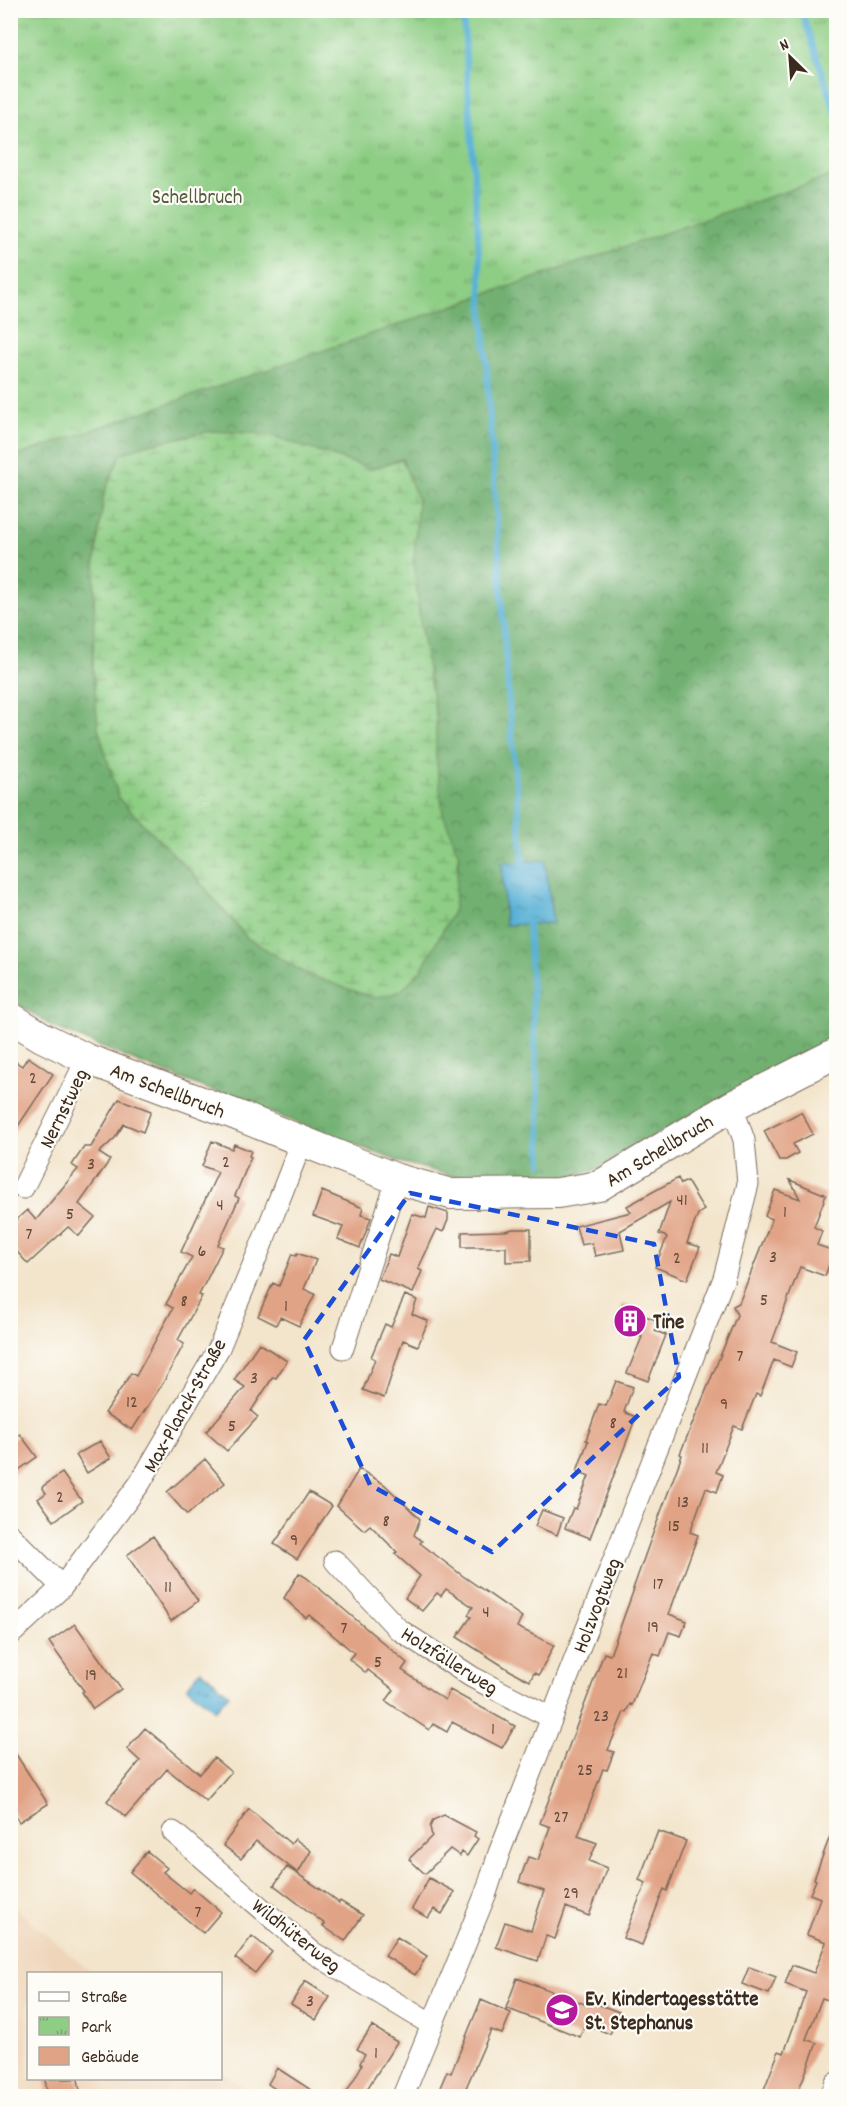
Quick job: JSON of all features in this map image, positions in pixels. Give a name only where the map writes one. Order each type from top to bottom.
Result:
[{"type":"street","name":"Am Schellbruch","points":[[10,1017],[42,1037],[87,1059],[398,1179],[451,1194],[558,1193],[599,1186],[732,1106],[837,1053]]},
{"type":"street","name":"Nernstweg","points":[[23,1188],[87,1059]]},
{"type":"street","name":"Holzvogtweg","points":[[403,2097],[486,1893],[499,1853],[724,1278],[748,1184],[744,1140],[732,1106]]},
{"type":"street","name":"Max-Planck-Straße","points":[[10,1635],[62,1587],[140,1483],[219,1348],[266,1236],[302,1141]]},
{"type":"street","points":[[343,1348],[398,1179]]},
{"type":"street","points":[[10,1535],[62,1587]]},
{"type":"street","name":"Holzfällerweg","points":[[335,1561],[398,1629],[472,1677],[552,1718]]},
{"type":"street","name":"Wildhüterweg","points":[[173,1832],[312,1952],[432,2025]]},
{"type":"street","points":[[831,2097],[837,2083]]},
{"type":"highlighted area","points":[[410,1193],[654,1244],[679,1377],[492,1552],[370,1485],[304,1340]]},
{"type":"shaded area","points":[[10,1904],[91,1972],[27,1972],[27,2080],[222,2080],[222,2072],[255,2096],[11,2096]]},
{"type":"green space","name":"Schellbruch","points":[[10,11],[836,11],[836,174],[11,458]]},
{"type":"green space","points":[[836,77],[836,1039],[734,1091],[593,1171],[557,1180],[489,1178],[453,1176],[400,1162],[142,1064],[51,1026],[11,999],[11,155]]},
{"type":"green space","points":[[212,431],[267,434],[371,469],[402,459],[418,500],[414,560],[420,622],[436,716],[436,757],[443,813],[459,855],[454,910],[421,970],[400,992],[374,998],[306,974],[247,938],[194,875],[119,799],[98,728],[93,669],[95,562],[104,493],[121,454],[144,445]]},
{"type":"water","points":[[545,860],[553,923],[505,925],[502,863]]},
{"type":"water","points":[[201,1670],[229,1694],[215,1710],[187,1687]]},
{"type":"building","points":[[28,1057],[53,1074],[10,1138],[10,1058],[22,1066]]},
{"type":"building","points":[[119,1099],[151,1111],[143,1132],[124,1124],[115,1138],[99,1153],[110,1160],[79,1204],[95,1217],[79,1236],[68,1227],[28,1264],[10,1244],[10,1225],[27,1210],[36,1220],[78,1169],[72,1165],[84,1147],[91,1147]]},
{"type":"building","points":[[801,1112],[813,1134],[793,1144],[798,1153],[786,1160],[779,1160],[764,1131]]},
{"type":"building","points":[[212,1141],[232,1149],[234,1144],[251,1151],[249,1156],[251,1157],[235,1196],[239,1198],[218,1245],[223,1247],[199,1295],[202,1296],[178,1340],[184,1344],[163,1383],[132,1430],[105,1413],[131,1373],[136,1376],[173,1308],[166,1304],[192,1257],[181,1252],[218,1172],[202,1166]]},
{"type":"building","points":[[678,1178],[681,1184],[687,1181],[704,1210],[698,1214],[687,1243],[700,1247],[687,1280],[655,1267],[667,1237],[659,1234],[670,1202],[620,1231],[624,1250],[595,1256],[592,1243],[581,1245],[576,1226],[631,1212],[627,1206]]},
{"type":"building","points":[[790,1180],[826,1195],[814,1227],[822,1231],[817,1245],[834,1251],[825,1276],[800,1267],[772,1342],[797,1352],[791,1367],[774,1360],[760,1396],[756,1394],[742,1429],[734,1426],[716,1472],[723,1475],[717,1492],[706,1488],[690,1532],[698,1535],[669,1614],[687,1621],[681,1636],[669,1632],[660,1656],[653,1653],[632,1705],[630,1704],[624,1712],[608,1750],[614,1752],[607,1770],[603,1769],[578,1836],[597,1843],[589,1861],[607,1868],[589,1916],[566,1907],[555,1939],[546,1936],[538,1961],[496,1947],[505,1922],[531,1931],[544,1891],[519,1882],[528,1857],[538,1860],[550,1827],[540,1823],[604,1653],[610,1655],[682,1455],[680,1454],[737,1315],[733,1306],[739,1303],[772,1219],[765,1216],[775,1190],[800,1199]]},
{"type":"building","points":[[322,1191],[363,1208],[361,1215],[371,1218],[360,1248],[338,1239],[343,1227],[313,1216]]},
{"type":"building","points":[[429,1207],[448,1213],[448,1220],[443,1232],[437,1229],[418,1269],[422,1271],[413,1293],[379,1279],[389,1254],[397,1257],[412,1214],[426,1218]]},
{"type":"building","points":[[531,1229],[531,1261],[506,1262],[506,1247],[462,1247],[462,1232]]},
{"type":"building","points":[[297,1253],[316,1260],[304,1289],[315,1294],[299,1326],[280,1317],[276,1325],[258,1316],[273,1283],[279,1286],[292,1254],[296,1256]]},
{"type":"building","points":[[405,1295],[417,1300],[412,1314],[428,1321],[418,1346],[403,1340],[384,1398],[363,1390],[375,1359],[371,1357],[385,1324],[391,1327]]},
{"type":"building","points":[[623,1304],[636,1309],[637,1313],[659,1321],[655,1331],[666,1335],[648,1381],[627,1373],[642,1337],[615,1327]]},
{"type":"building","points":[[259,1343],[287,1361],[276,1378],[273,1377],[251,1411],[258,1417],[227,1451],[206,1432],[245,1387],[234,1380]]},
{"type":"building","points":[[616,1381],[633,1387],[624,1412],[636,1417],[590,1538],[565,1528],[573,1508],[576,1509],[589,1476],[577,1471],[588,1441],[586,1440],[599,1404],[606,1406]]},
{"type":"building","points":[[20,1434],[37,1457],[10,1476],[10,1441]]},
{"type":"building","points":[[100,1441],[111,1458],[87,1473],[76,1455]]},
{"type":"building","points":[[205,1459],[225,1483],[187,1515],[167,1492]]},
{"type":"building","points":[[359,1469],[384,1484],[420,1519],[414,1535],[422,1541],[420,1543],[522,1617],[517,1627],[554,1645],[539,1675],[534,1673],[530,1681],[457,1637],[471,1617],[468,1615],[473,1607],[446,1589],[441,1596],[437,1593],[422,1611],[405,1598],[420,1576],[395,1554],[397,1552],[370,1525],[364,1530],[337,1506]]},
{"type":"building","points":[[62,1473],[82,1501],[54,1521],[38,1499],[46,1493],[42,1487]]},
{"type":"building","points":[[309,1492],[332,1506],[297,1559],[274,1544]]},
{"type":"building","points":[[542,1510],[563,1518],[557,1535],[535,1526]]},
{"type":"building","points":[[153,1536],[198,1601],[171,1621],[127,1555]]},
{"type":"building","points":[[299,1573],[407,1663],[402,1670],[445,1700],[450,1690],[515,1726],[502,1748],[452,1722],[447,1732],[433,1724],[429,1730],[386,1701],[394,1690],[368,1670],[366,1673],[349,1659],[354,1653],[309,1615],[306,1618],[284,1598]]},
{"type":"building","points":[[75,1624],[121,1689],[93,1709],[82,1692],[84,1691],[49,1642]]},
{"type":"building","points":[[145,1728],[200,1774],[214,1758],[231,1772],[206,1801],[167,1769],[126,1817],[107,1801],[140,1761],[127,1749]]},
{"type":"building","points":[[10,1745],[48,1804],[19,1822],[10,1808]]},
{"type":"building","points":[[249,1809],[291,1844],[295,1839],[311,1851],[298,1873],[256,1841],[241,1859],[223,1845]]},
{"type":"building","points":[[444,1815],[476,1832],[474,1836],[478,1839],[467,1856],[462,1852],[460,1856],[450,1849],[425,1874],[409,1859],[432,1836],[430,1827],[433,1820]]},
{"type":"building","points":[[835,1823],[837,1823],[837,2003],[822,1998],[806,2039],[817,2043],[796,2097],[761,2097],[779,2051],[784,2053],[806,1992],[785,1984],[792,1965],[814,1973],[826,1942],[807,1935],[820,1898],[810,1894]]},
{"type":"building","points":[[658,1831],[686,1841],[667,1891],[664,1889],[642,1945],[623,1938],[646,1883],[639,1880]]},
{"type":"building","points":[[147,1851],[167,1868],[163,1872],[189,1893],[193,1888],[221,1912],[203,1933],[130,1872]]},
{"type":"building","points":[[287,1867],[339,1903],[340,1901],[363,1915],[345,1941],[323,1926],[325,1924],[274,1885]]},
{"type":"building","points":[[429,1878],[455,1892],[442,1914],[434,1909],[428,1918],[412,1909]]},
{"type":"building","points":[[252,1936],[272,1952],[255,1973],[235,1958]]},
{"type":"building","points":[[397,1937],[427,1956],[415,1975],[385,1956]]},
{"type":"building","points":[[749,1967],[776,1977],[769,1994],[742,1984]]},
{"type":"building","name":"Ev. Kindertagesstätte St. Stephanus","points":[[517,1978],[590,2006],[592,2002],[619,2012],[610,2034],[585,2024],[580,2037],[506,2008]]},
{"type":"building","points":[[305,1981],[330,1997],[316,2020],[291,2004]]},
{"type":"building","points":[[481,2000],[511,2013],[502,2034],[491,2030],[462,2097],[436,2097],[447,2071],[451,2073]]},
{"type":"building","points":[[372,2026],[397,2042],[362,2097],[344,2097],[362,2065],[360,2063],[365,2054],[357,2049]]},
{"type":"building","points":[[277,2068],[322,2097],[287,2097],[268,2084]]},
{"type":"building","points":[[45,2080],[78,2080],[81,2097],[48,2097]]},
{"type":"waterway","points":[[463,10],[508,691],[523,862]]},
{"type":"waterway","points":[[801,10],[836,114]]},
{"type":"waterway","points":[[528,924],[542,1163]]},
{"type":"place","name":"Tine","points":[[630,1321]]},
{"type":"place","name":"Ev. Kindertagesstätte St. Stephanus","points":[[562,2010]]}]
